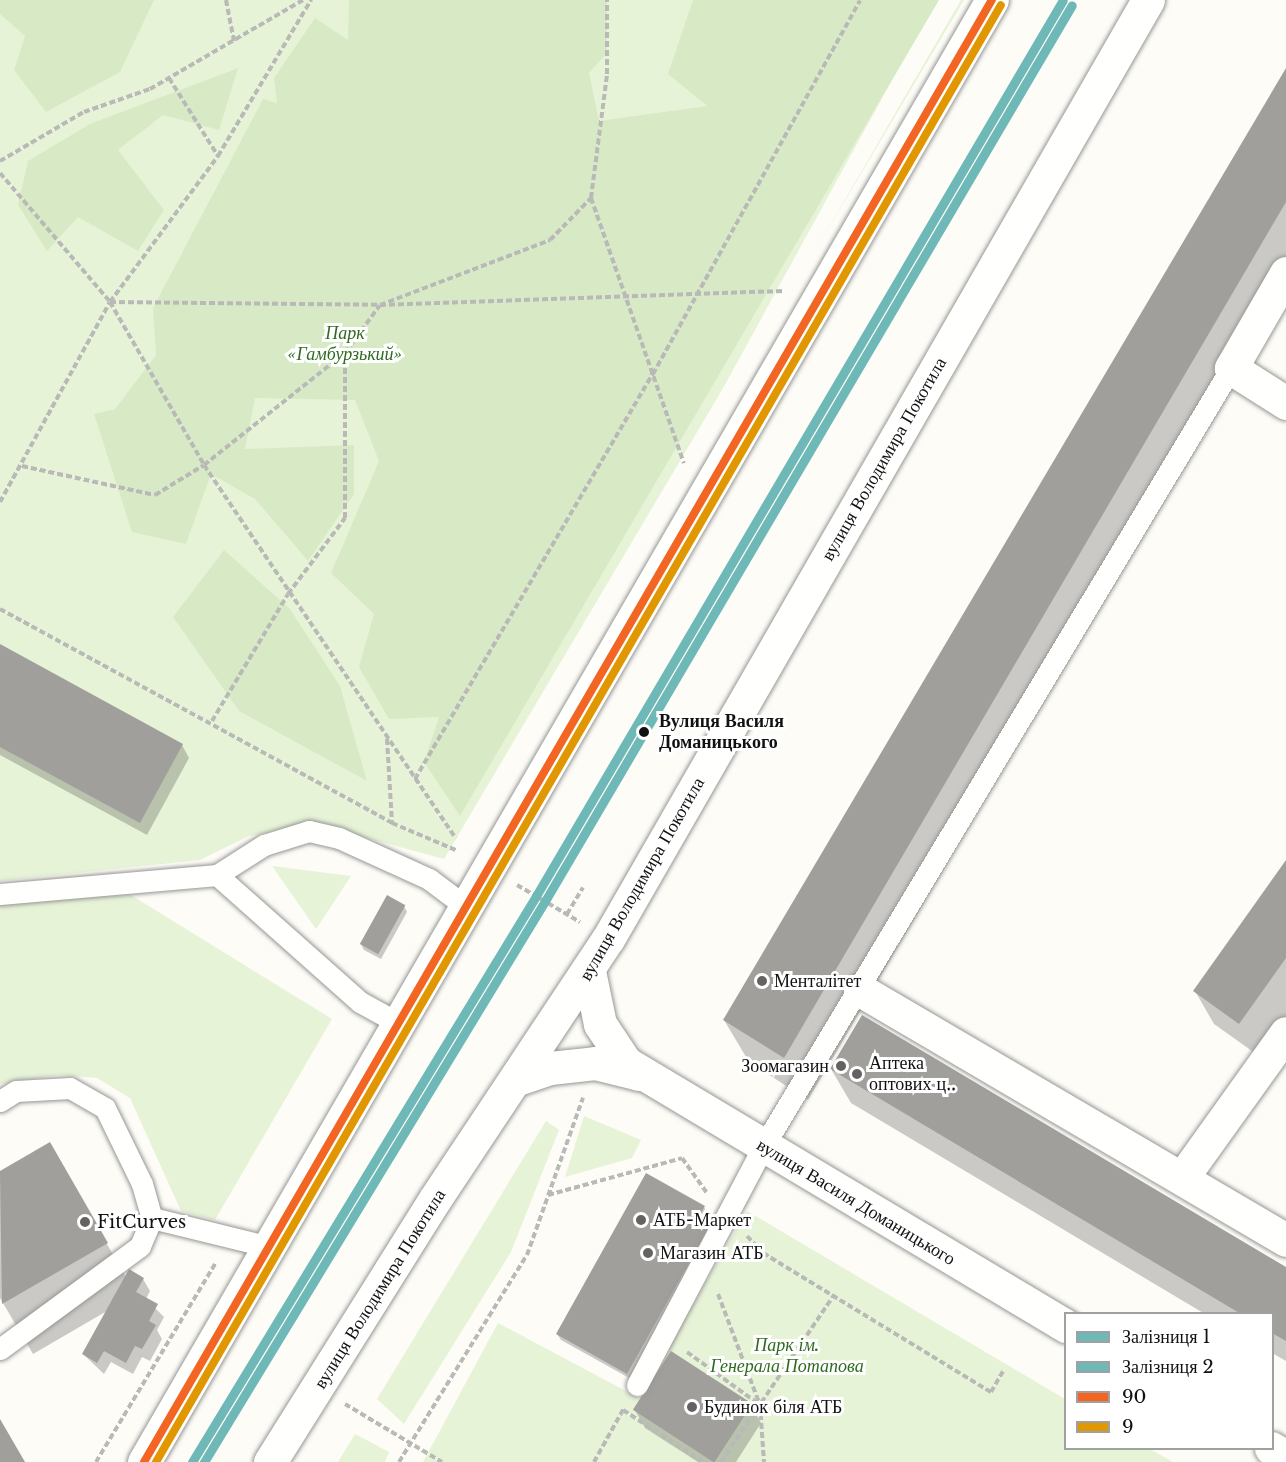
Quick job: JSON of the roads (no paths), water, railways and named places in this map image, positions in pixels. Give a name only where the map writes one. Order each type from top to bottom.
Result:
[{"type":"street","points":[[144,1462],[992,0]]},
{"type":"street","name":"вулиця Володимира Покотила","points":[[270,1462],[515,1080],[589,971],[1148,0]]},
{"type":"street","points":[[1286,273],[1231,368],[1286,403]]},
{"type":"street","name":"вулиця Василя Доманицького","points":[[589,971],[600,1024],[626,1063],[1064,1325]]},
{"type":"street","points":[[860,990],[1286,1240]]},
{"type":"street","points":[[1182,1178],[1286,1033]]},
{"type":"street","name":"вулиця Василя Доманицького","points":[[515,1080],[550,1068],[595,1063],[646,1077]]},
{"type":"lane","points":[[637,1385],[763,1147],[860,990],[1231,368]]},
{"type":"lane","points":[[0,894],[217,875],[264,845],[309,831],[339,838],[429,879],[465,906]]},
{"type":"lane","points":[[217,875],[360,1002],[398,1023]]},
{"type":"lane","points":[[0,1101],[16,1091],[70,1088],[105,1108],[142,1184],[152,1218],[140,1246],[0,1349]]},
{"type":"lane","points":[[152,1218],[229,1241],[270,1247]]},
{"type":"rail line","name":"1","points":[[192,1462],[536,896],[1063,0]]},
{"type":"rail line","name":"2","points":[[204,1462],[545,901],[1072,5]]},
{"type":"place","name":"Вулиця Василя Доманицького","points":[[644,732]]},
{"type":"place","name":"Менталітет","points":[[762,981]]},
{"type":"place","name":"Зоомагазин","points":[[841,1066]]},
{"type":"place","name":"Аптека оптових ц‥","points":[[857,1074]]},
{"type":"place","name":"АТБ-Маркет","points":[[641,1220]]},
{"type":"place","name":"FitCurves","points":[[85,1222]]},
{"type":"place","name":"Магазин АТБ","points":[[648,1253]]},
{"type":"place","name":"Будинок біля АТБ","points":[[692,1407]]},
{"type":"park label","name":"Парк «Гамбурзький»","points":[[345,344]]},
{"type":"park label","name":"Парк ім. Генерала Потапова","points":[[787,1356]]}]
